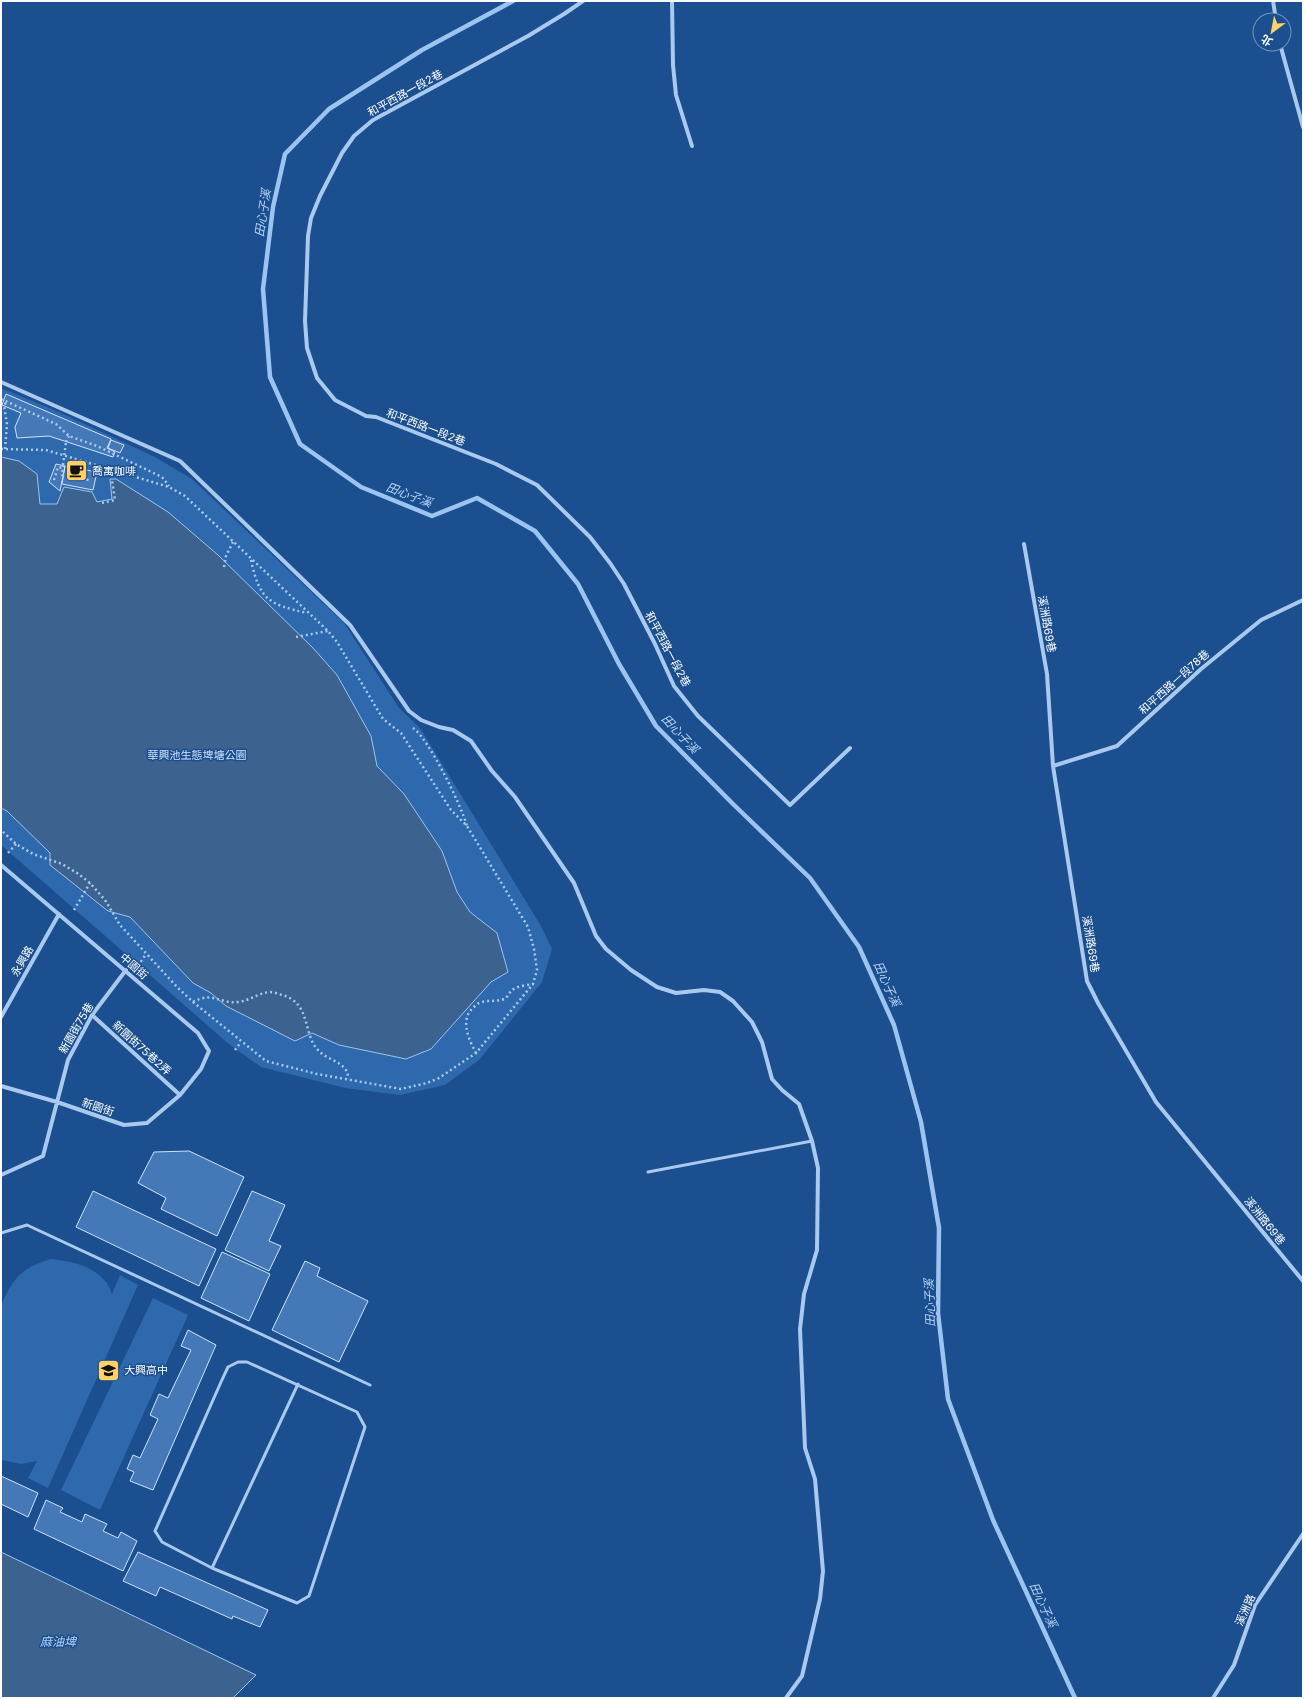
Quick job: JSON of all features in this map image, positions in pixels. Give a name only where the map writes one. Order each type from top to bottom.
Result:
[{"type":"street","name":"和平西路一段2巷","points":[[583,1],[528,36],[373,120],[354,136],[339,159],[312,218],[308,236],[305,321],[307,348],[317,378],[335,400],[366,416],[376,417],[496,464],[537,485],[590,537],[610,563],[624,584],[674,686],[698,716],[790,805],[850,748]]},
{"type":"street","points":[[672,1],[673,65],[676,95],[692,146]]},
{"type":"street","points":[[1273,1],[1275,12]]},
{"type":"street","points":[[1282,52],[1303,127]]},
{"type":"street","points":[[1,382],[180,461],[350,625],[409,711],[421,720],[439,727],[453,730],[471,741],[492,771],[515,797],[574,884],[596,936],[606,949],[631,970],[657,987],[676,993],[704,990],[720,992],[733,1001],[752,1022],[764,1048],[772,1079],[782,1090],[799,1104],[812,1141],[818,1168],[817,1250],[804,1294],[800,1329],[805,1448],[815,1479],[823,1571],[820,1599],[802,1676],[786,1698]]},
{"type":"street","name":"溪洲路69巷","points":[[1024,544],[1047,674],[1053,766],[1087,981],[1098,1003],[1156,1102],[1303,1281]]},
{"type":"street","name":"和平西路一段78巷","points":[[1053,766],[1117,746],[1201,669],[1261,620],[1303,600]]},
{"type":"street","name":"中園街","points":[[1,865],[126,970],[198,1033],[210,1051],[201,1069],[180,1095]]},
{"type":"street","name":"永興路","points":[[1,1017],[60,914]]},
{"type":"street","name":"新園街75巷","points":[[1,1175],[43,1156],[68,1060],[92,1015],[126,970]]},
{"type":"street","name":"新園街75巷2弄","points":[[92,1015],[180,1095]]},
{"type":"street","name":"新園街","points":[[1,1086],[57,1102],[124,1125],[147,1123],[180,1095]]},
{"type":"street","name":"溪洲路","points":[[1213,1698],[1234,1664],[1255,1605],[1303,1534]]},
{"type":"lane","points":[[648,1172],[812,1141]]},
{"type":"lane","points":[[1,1233],[27,1225],[370,1385]]},
{"type":"lane","points":[[238,1362],[247,1362],[357,1412],[365,1427],[309,1596],[297,1603],[212,1568],[162,1542],[154,1531],[228,1368],[238,1362]]},
{"type":"lane","points":[[212,1568],[298,1384]]},
{"type":"path","points":[[1,399],[24,408],[56,424],[69,436],[97,446],[162,477],[169,487]]},
{"type":"path","points":[[5,449],[7,424],[4,406],[7,401]]},
{"type":"path","points":[[24,408],[26,403]]},
{"type":"path","points":[[56,424],[59,417]]},
{"type":"path","points":[[69,436],[66,442],[62,475],[89,480]]},
{"type":"path","points":[[1,449],[46,450],[169,487],[185,496],[308,613],[328,630],[338,642],[383,719],[402,733],[451,810],[467,826],[528,927],[534,949],[537,970],[533,984],[476,1053],[439,1078],[427,1083],[401,1089],[317,1074],[266,1062],[193,1002],[120,925],[105,900],[90,883],[62,864],[46,859],[16,844],[1,830]]},
{"type":"path","points":[[54,480],[58,467],[63,467]]},
{"type":"path","points":[[102,503],[115,500],[112,480]]},
{"type":"path","points":[[224,567],[226,556],[233,542]]},
{"type":"path","points":[[251,559],[254,574],[267,598],[276,604],[308,613]]},
{"type":"path","points":[[296,637],[328,630]]},
{"type":"path","points":[[413,727],[420,732],[436,761],[462,809],[467,826]]},
{"type":"path","points":[[8,852],[16,844]]},
{"type":"path","points":[[74,910],[90,883]]},
{"type":"path","points":[[138,966],[146,954]]},
{"type":"path","points":[[476,1053],[466,1031],[466,1021],[468,1014],[472,1009],[480,1003],[504,999],[512,990],[533,984]]},
{"type":"path","points":[[193,1002],[202,998],[216,997],[234,1002],[244,1001],[260,993],[272,992],[286,996],[294,1001],[303,1012],[314,1046],[320,1053],[345,1068],[348,1079]]},
{"type":"path","points":[[235,1050],[241,1042]]},
{"type":"green space","name":"華興池生態埤塘公園","points":[[1,388],[59,412],[155,457],[192,479],[344,623],[399,708],[420,728],[541,926],[552,949],[542,982],[480,1059],[445,1085],[400,1095],[345,1088],[261,1067],[230,1045],[1,845]]},
{"type":"green space","points":[[51,1259],[87,1267],[99,1275],[107,1283],[112,1294],[120,1275],[138,1285],[48,1488],[28,1478],[37,1461],[21,1464],[1,1460],[1,1305],[10,1287],[25,1270]]},
{"type":"green space","points":[[153,1298],[188,1315],[100,1510],[61,1490]]},
{"type":"water","name":"華興池生態埤塘公園","points":[[1,457],[19,461],[37,474],[40,504],[57,504],[64,487],[92,492],[97,502],[112,499],[110,479],[116,479],[168,512],[218,555],[313,648],[337,675],[371,736],[377,766],[404,794],[442,851],[457,892],[470,912],[497,933],[508,972],[491,982],[431,1049],[406,1059],[339,1045],[312,1033],[295,1041],[226,1006],[211,993],[193,983],[130,917],[108,911],[50,865],[50,853],[7,811],[1,808]]},
{"type":"water","name":"麻油埤","points":[[1,1552],[256,1675],[233,1698],[1,1698]]},
{"type":"building","points":[[6,394],[111,439],[107,448],[115,452],[113,457],[49,436],[17,438],[15,427],[21,413],[2,405]]},
{"type":"building","points":[[111,440],[124,445],[120,453],[108,448]]},
{"type":"building","points":[[56,464],[65,466],[60,491],[49,482]]},
{"type":"building","points":[[65,466],[97,472],[93,490],[62,484]]},
{"type":"building","points":[[189,1151],[244,1177],[217,1236],[161,1209],[166,1198],[138,1183],[154,1152]]},
{"type":"building","points":[[93,1191],[216,1249],[199,1286],[76,1227]]},
{"type":"building","points":[[252,1191],[285,1205],[269,1241],[281,1246],[269,1271],[225,1250]]},
{"type":"building","points":[[222,1252],[270,1274],[249,1321],[201,1298]]},
{"type":"building","points":[[305,1261],[320,1268],[317,1276],[368,1301],[339,1362],[272,1330]]},
{"type":"building","points":[[188,1330],[216,1345],[153,1490],[130,1481],[134,1472],[127,1469],[133,1455],[140,1458],[158,1419],[150,1415],[159,1394],[168,1398],[191,1350],[181,1346]]},
{"type":"building","points":[[1,1476],[38,1493],[28,1517],[1,1504]]},
{"type":"building","points":[[46,1500],[63,1508],[60,1512],[82,1522],[85,1514],[107,1524],[103,1531],[118,1538],[121,1532],[137,1541],[123,1571],[34,1529]]},
{"type":"building","points":[[138,1552],[268,1610],[260,1627],[233,1616],[232,1619],[160,1587],[156,1596],[123,1581]]},
{"type":"waterway","name":"田心子溪","points":[[513,1],[422,50],[329,109],[285,154],[273,207],[263,289],[270,377],[300,444],[361,487],[432,516],[477,498],[535,531],[578,584],[619,664],[656,726],[733,804],[810,878],[859,947],[894,1025],[921,1122],[939,1228],[938,1313],[948,1399],[993,1520],[1075,1698]]},
{"type":"place","name":"喬寓咖啡","points":[[76,471]]},
{"type":"place","name":"大興高中","points":[[109,1370]]}]
